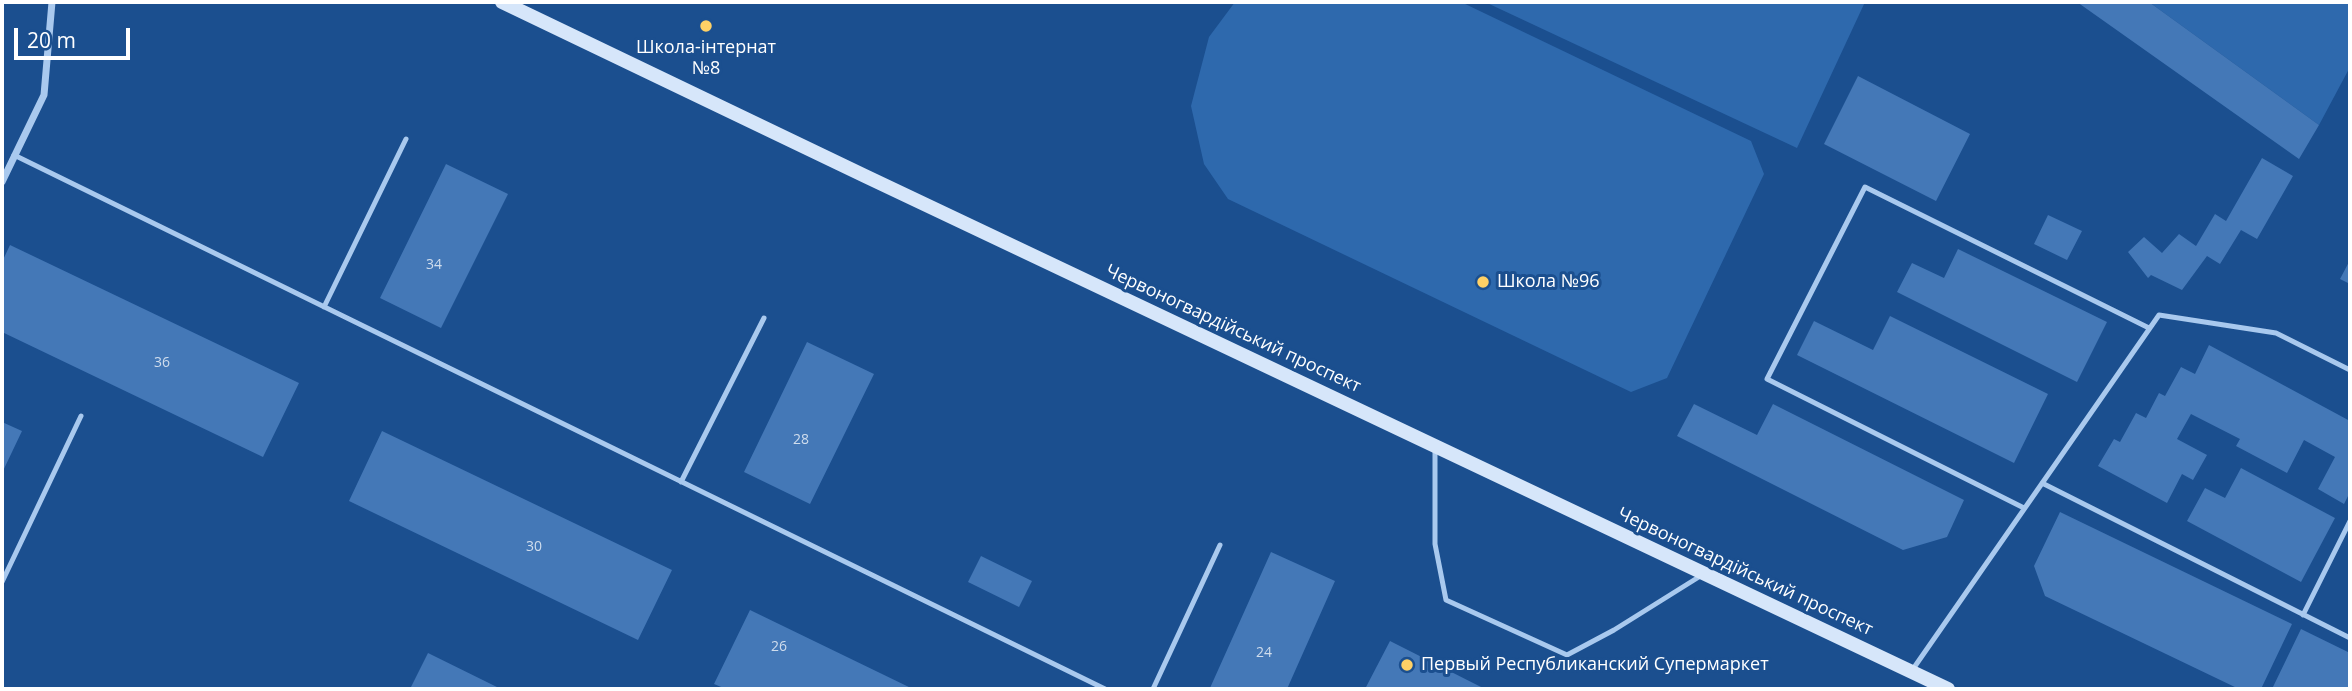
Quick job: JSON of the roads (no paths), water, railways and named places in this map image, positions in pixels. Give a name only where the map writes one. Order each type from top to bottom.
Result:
[{"type":"main road","name":"Червоногвардійський проспект","points":[[502,2],[1948,689]]},
{"type":"street","points":[[2,182],[44,95],[52,2]]},
{"type":"lane","points":[[324,307],[406,139]]},
{"type":"lane","points":[[14,155],[1105,689]]},
{"type":"lane","points":[[2024,508],[1767,379],[1865,187],[2149,328]]},
{"type":"lane","points":[[1911,672],[2159,315],[2276,333],[2350,370]]},
{"type":"lane","points":[[681,482],[764,318]]},
{"type":"lane","points":[[2,582],[81,416]]},
{"type":"lane","points":[[1435,446],[1434,544],[1446,600],[1567,655],[1614,630],[1703,574]]},
{"type":"lane","points":[[2042,483],[2350,638]]},
{"type":"lane","points":[[2304,615],[2350,522]]},
{"type":"lane","points":[[1153,689],[1220,545]]},
{"type":"place","name":"Школа-інтернат №8","points":[[706,26]]},
{"type":"place","name":"Школа №96","points":[[1483,282]]},
{"type":"place","name":"Первый Республиканский Супермаркет","points":[[1407,665]]}]
